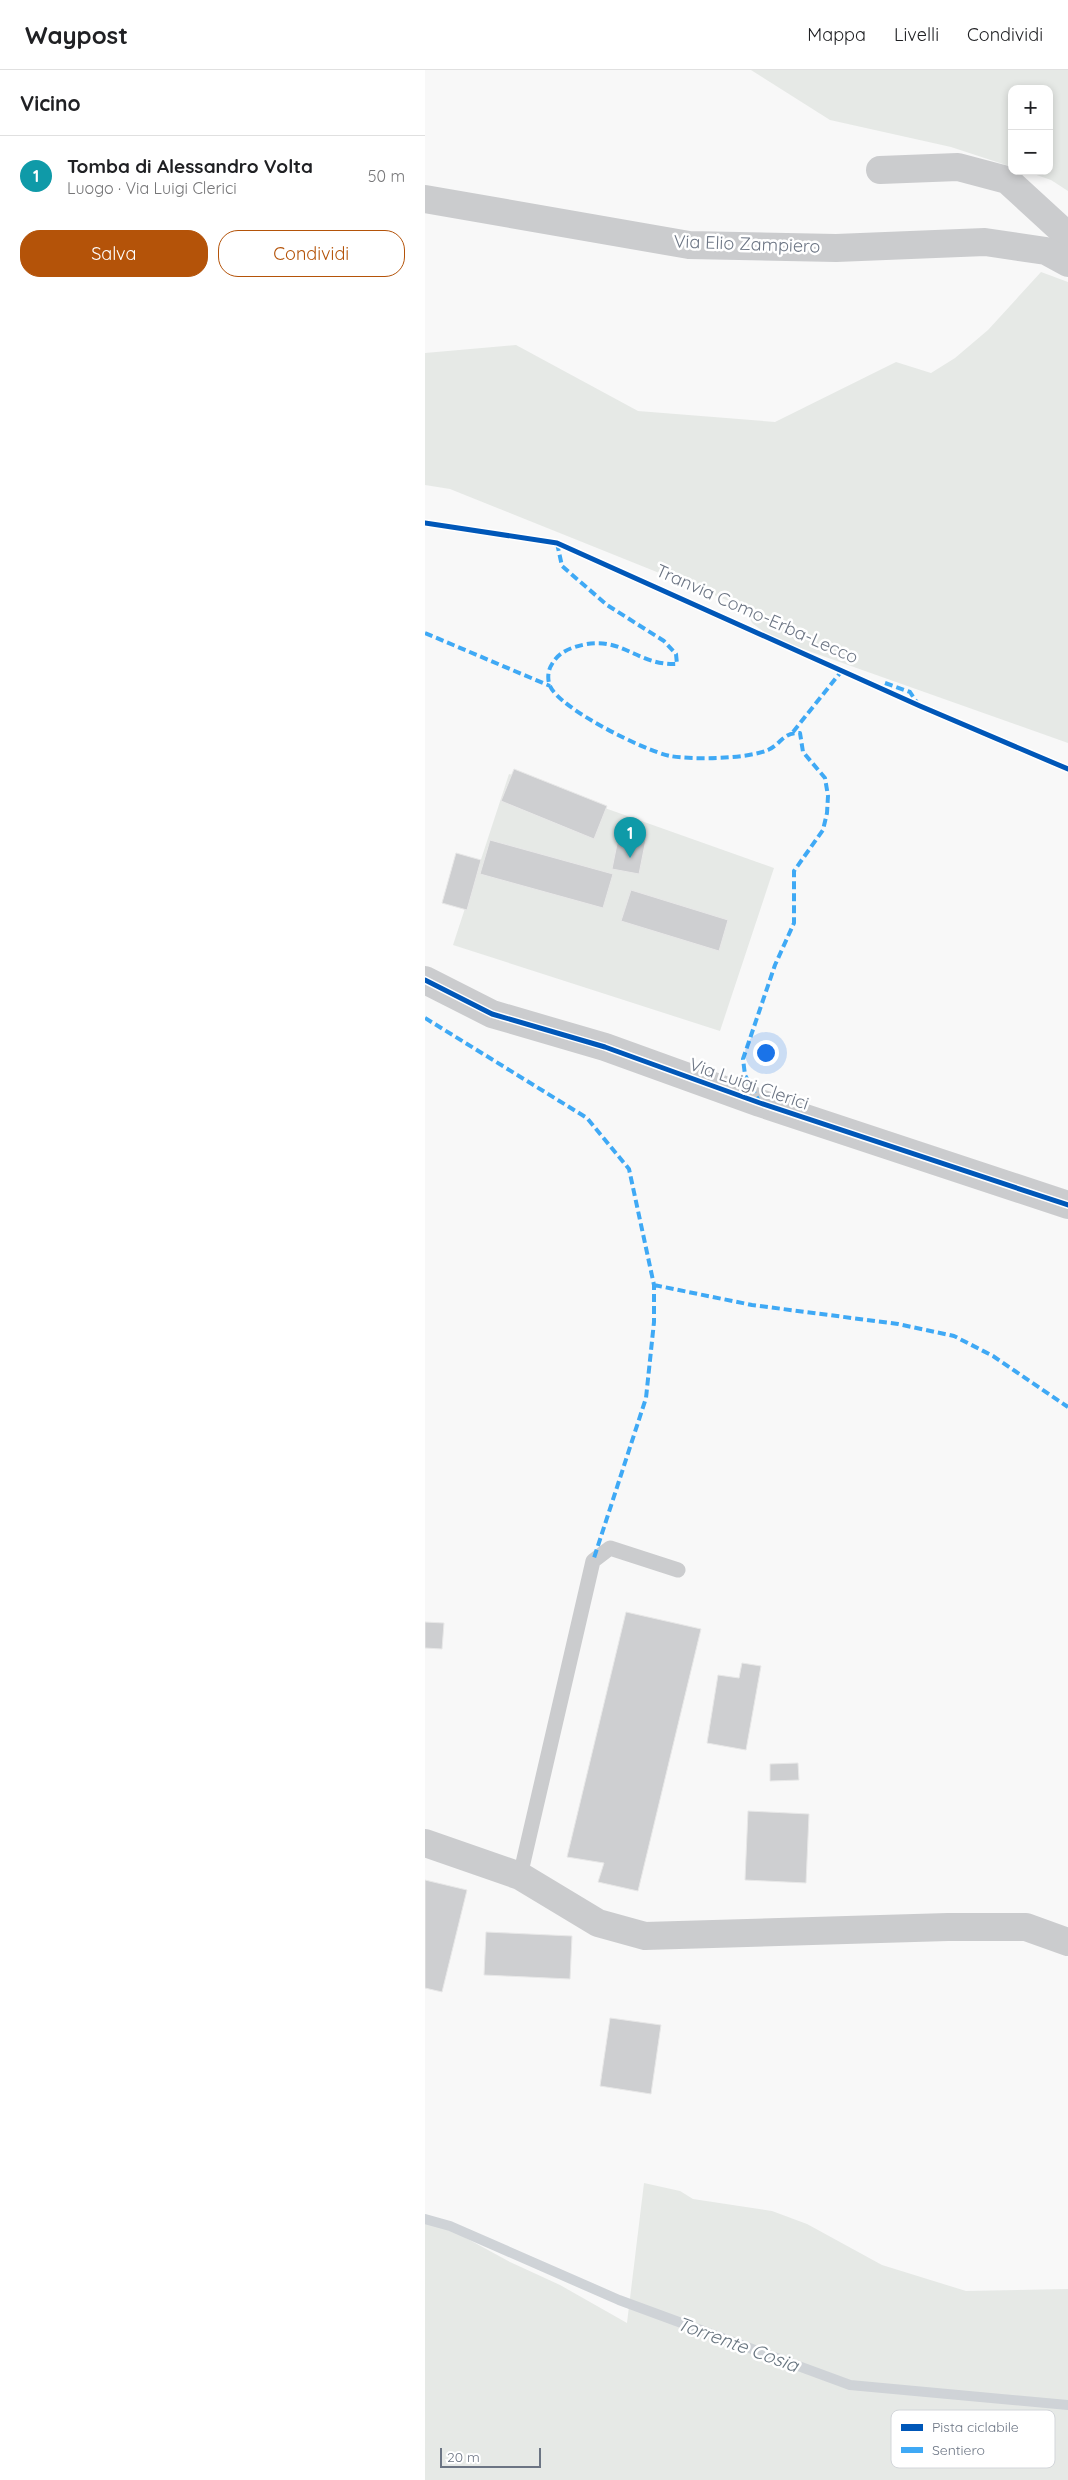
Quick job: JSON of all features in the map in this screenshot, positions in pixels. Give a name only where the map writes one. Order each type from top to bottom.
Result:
[{"type":"street","points":[[880,170],[958,167],[1007,180],[1068,236]]},
{"type":"street","name":"Via Elio Zampiero","points":[[425,199],[689,245],[836,248],[985,242],[1046,251],[1068,263]]},
{"type":"street","name":"Via Luigi Clerici","points":[[425,980],[492,1014],[605,1047],[760,1103],[1068,1205]]},
{"type":"street","points":[[425,1844],[520,1876],[598,1923],[645,1936],[948,1927],[1026,1927],[1068,1942]]},
{"type":"lane","points":[[520,1876],[593,1561],[610,1548],[677,1570]]},
{"type":"shaded area","points":[[751,70],[1068,70],[1068,191],[1051,180],[1037,175],[1053,175],[1053,85],[1008,85],[1008,166],[951,147],[830,120]]},
{"type":"shaded area","points":[[1041,272],[1068,282],[1068,743],[772,638],[752,623],[744,607],[450,489],[425,485],[425,353],[516,345],[638,411],[775,422],[896,362],[931,373],[955,358],[988,330]]},
{"type":"shaded area","points":[[509,774],[774,868],[720,1031],[453,945]]},
{"type":"shaded area","points":[[644,2183],[680,2191],[693,2199],[772,2211],[807,2224],[882,2265],[966,2291],[1068,2289],[1068,2480],[425,2480],[425,2220],[444,2226],[510,2262],[560,2285],[627,2323]]},
{"type":"building","points":[[514,769],[607,806],[594,839],[501,801]]},
{"type":"building","points":[[620,829],[647,834],[639,874],[612,869]]},
{"type":"building","points":[[490,840],[613,874],[603,908],[480,874]]},
{"type":"building","points":[[456,853],[481,860],[467,910],[442,903]]},
{"type":"building","points":[[631,890],[728,920],[719,951],[621,921]]},
{"type":"building","points":[[626,1612],[701,1629],[638,1891],[598,1882],[604,1863],[567,1857]]},
{"type":"building","points":[[425,1622],[444,1623],[442,1649],[425,1648]]},
{"type":"building","points":[[742,1663],[761,1666],[746,1750],[707,1743],[718,1675],[739,1678]]},
{"type":"building","points":[[798,1763],[799,1780],[770,1781],[770,1764]]},
{"type":"building","points":[[748,1811],[809,1814],[806,1883],[745,1880]]},
{"type":"building","points":[[425,1880],[467,1890],[442,1992],[425,1988]]},
{"type":"building","points":[[486,1932],[572,1936],[570,1979],[484,1975]]},
{"type":"building","points":[[610,2018],[661,2025],[651,2094],[600,2086]]},
{"type":"waterway","name":"Torrente Cosia","points":[[425,2219],[450,2226],[619,2300],[850,2385],[1068,2405]]},
{"type":"marked path","points":[[557,543],[562,566],[607,605],[664,641],[676,654],[677,664],[650,660],[616,646],[591,644],[575,647],[559,655],[550,669],[548,678],[550,686],[569,706],[624,738],[670,756],[706,758],[734,757],[759,753],[772,748],[790,734],[800,733],[803,752],[825,778],[828,796],[823,830],[794,871],[794,923],[775,965],[743,1059],[745,1075],[760,1103]]},
{"type":"marked path","points":[[425,633],[550,686]]},
{"type":"marked path","points":[[793,732],[844,668]]},
{"type":"marked path","points":[[885,683],[910,692],[918,704]]},
{"type":"marked path","points":[[425,1018],[587,1118],[629,1169],[654,1285],[654,1322],[646,1398],[593,1561]]},
{"type":"marked path","points":[[654,1285],[752,1305],[898,1324],[954,1336],[993,1356],[1068,1407]]},
{"type":"cycle path","name":"Tranvia Como-Erba-Lecco","points":[[425,523],[557,543],[920,706],[1068,769]]},
{"type":"cycle path","points":[[425,980],[492,1014],[605,1047],[760,1103],[1068,1205]]},
{"type":"place","name":"Tomba di Alessandro Volta","points":[[630,858]]}]
